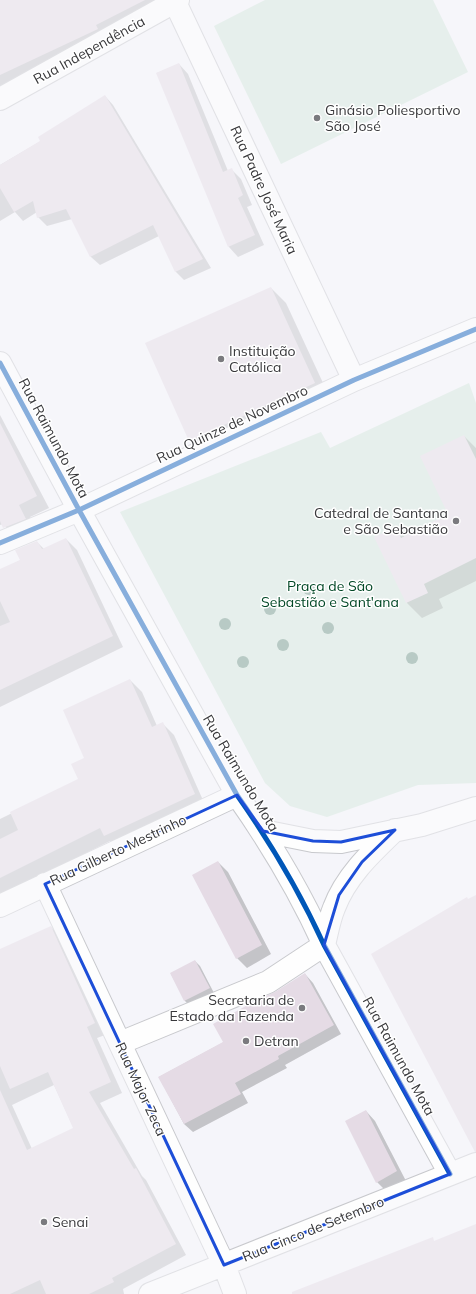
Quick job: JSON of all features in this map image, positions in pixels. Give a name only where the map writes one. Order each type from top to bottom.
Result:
[{"type":"street","name":"Rua Independência","points":[[0,99],[176,1]]},
{"type":"street","name":"Rua Padre José Maria","points":[[176,1],[354,380]]},
{"type":"street","name":"Rua Quinze de Novembro","points":[[0,543],[79,510],[354,380],[476,329]]},
{"type":"street","name":"Rua Raimundo Mota","points":[[0,363],[79,510],[237,794],[263,831],[310,914],[324,945],[450,1174]]},
{"type":"street","name":"Rua Gilberto Mestrinho","points":[[0,906],[237,794]]},
{"type":"street","points":[[263,831],[313,841],[341,842],[452,817],[475,809]]},
{"type":"street","points":[[120,1043],[268,982],[324,945],[333,910],[339,895],[362,862],[395,830]]},
{"type":"street","name":"Rua Major Zeca","points":[[45,884],[224,1265],[235,1294]]},
{"type":"street","name":"Rua Cinco de Setembro","points":[[150,1294],[476,1164]]},
{"type":"highlighted area","points":[[237,795],[263,831],[313,841],[341,842],[395,830],[362,862],[339,895],[324,945],[450,1174],[224,1265],[45,884]]},
{"type":"green space","name":"Ginásio Poliesportivo São José","points":[[265,0],[433,0],[468,72],[281,164],[214,26]]},
{"type":"green space","name":"Praça de São Sebastião e Sant'ana","points":[[469,383],[476,403],[476,783],[418,785],[327,817],[290,806],[265,783],[120,512],[321,432],[330,448]]},
{"type":"building","points":[[0,0],[145,0],[96,25],[98,29],[0,75]]},
{"type":"building","points":[[179,63],[223,172],[232,168],[243,195],[238,198],[255,235],[228,247],[156,73]]},
{"type":"building","points":[[105,95],[203,259],[175,272],[153,225],[90,257],[66,209],[37,218],[33,201],[14,212],[0,188],[0,165],[40,141],[38,137]]},
{"type":"building","points":[[271,287],[315,383],[189,441],[145,343]]},
{"type":"building","points":[[0,423],[37,496],[19,505],[26,519],[3,528],[0,521]]},
{"type":"building","name":"Catedral de Santana e São Sebastião","points":[[464,435],[476,459],[476,558],[424,584],[428,593],[406,603],[374,537],[396,527],[401,538],[448,514],[420,456]]},
{"type":"building","points":[[66,538],[113,636],[0,690],[0,626],[10,622],[0,601],[0,569],[20,560],[15,550],[37,541],[42,549]]},
{"type":"building","points":[[130,679],[152,727],[163,722],[195,794],[104,836],[100,828],[0,878],[0,839],[18,830],[10,812],[78,779],[71,764],[84,758],[63,710]]},
{"type":"building","points":[[218,861],[262,945],[236,959],[192,875]]},
{"type":"building","points":[[476,895],[475,1152],[371,954],[467,897],[468,899]]},
{"type":"building","points":[[51,926],[95,1023],[87,1027],[111,1082],[89,1092],[134,1169],[136,1168],[176,1244],[112,1278],[114,1282],[89,1294],[46,1294],[40,1280],[10,1294],[0,1294],[0,1090],[27,1150],[73,1128],[48,1072],[10,1089],[0,1066],[0,949]]},
{"type":"building","points":[[195,960],[210,988],[184,1001],[170,973]]},
{"type":"building","points":[[305,973],[334,1025],[278,1056],[279,1059],[235,1083],[241,1094],[184,1124],[158,1077],[223,1042],[213,1024],[275,992]]},
{"type":"building","points":[[366,1110],[397,1171],[376,1183],[345,1121]]},
{"type":"building","points":[[476,1224],[476,1294],[292,1294],[292,1292],[433,1237],[434,1241]]},
{"type":"cycle path","points":[[0,543],[79,510],[354,380],[476,329]]},
{"type":"cycle path","points":[[0,363],[79,510],[237,795],[273,849],[295,887],[324,945],[450,1174]]},
{"type":"place","name":"Ginásio Poliesportivo São José","points":[[317,118]]},
{"type":"place","name":"Instituição Católica","points":[[221,359]]},
{"type":"place","name":"Catedral de Santana e São Sebastião","points":[[456,521]]},
{"type":"place","name":"Secretaria de Estado da Fazenda","points":[[302,1008]]},
{"type":"place","name":"Detran","points":[[246,1041]]},
{"type":"place","name":"Senai","points":[[44,1222]]}]
